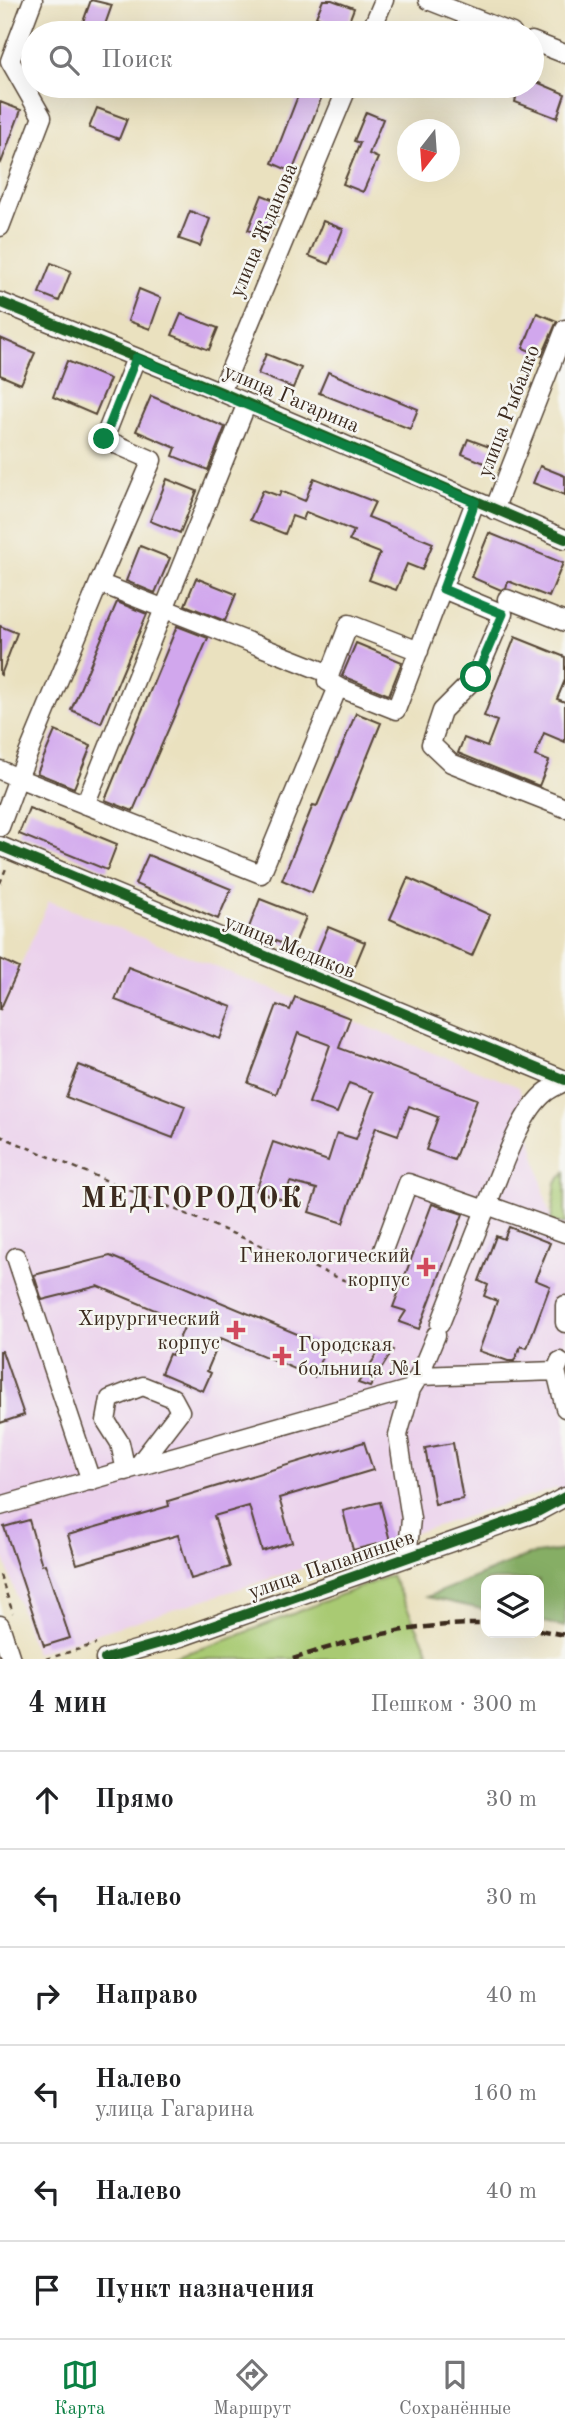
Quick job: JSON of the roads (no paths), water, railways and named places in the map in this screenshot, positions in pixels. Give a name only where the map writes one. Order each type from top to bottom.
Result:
[{"type":"street","points":[[24,21],[33,0]]},
{"type":"street","points":[[375,21],[384,0]]},
{"type":"street","points":[[428,0],[481,21]]},
{"type":"street","points":[[21,27],[5,62],[21,86]]},
{"type":"street","points":[[544,46],[565,54]]},
{"type":"street","points":[[0,227],[42,117],[29,98]]},
{"type":"street","name":"улица Жданова","points":[[221,392],[343,98]]},
{"type":"street","name":"улица Гагарина","points":[[0,302],[221,392],[565,540]]},
{"type":"street","name":"улица Рыбалко","points":[[494,510],[565,329]]},
{"type":"street","points":[[0,827],[18,778],[152,460],[104,439],[136,358]]},
{"type":"street","points":[[85,805],[247,403]]},
{"type":"street","points":[[100,583],[334,680],[396,710],[475,502]]},
{"type":"street","points":[[443,589],[503,614],[476,677],[442,711],[431,744],[451,764],[565,808]]},
{"type":"street","points":[[508,599],[565,622]]},
{"type":"street","points":[[0,770],[261,874],[334,680],[349,624],[419,651]]},
{"type":"street","name":"улица Медиков","points":[[0,846],[565,1081]]},
{"type":"street","points":[[407,1557],[411,1519],[398,1435],[415,1383],[516,1137],[531,1109],[545,1093],[565,1081]]},
{"type":"street","points":[[383,1250],[408,1183],[565,1233]]},
{"type":"street","points":[[16,1256],[91,1480]]},
{"type":"street","points":[[565,1305],[565,1323]]},
{"type":"street","points":[[0,1506],[415,1383],[561,1358],[565,1408]]},
{"type":"street","points":[[143,1387],[173,1398],[180,1411],[132,1469],[106,1421],[110,1399],[143,1387]]},
{"type":"street","name":"улица Папанинцев","points":[[106,1659],[181,1637],[537,1512],[565,1497]]},
{"type":"street","points":[[0,1625],[11,1659]]},
{"type":"railway","points":[[293,1659],[388,1633],[437,1626],[481,1624]]},
{"type":"railway","points":[[544,1631],[565,1635]]},
{"type":"place","name":"Гинекологический корпус","points":[[426,1267]]},
{"type":"place","name":"Хирургический корпус","points":[[236,1330]]},
{"type":"place","name":"Городская больница №1","points":[[282,1356]]},
{"type":"district","name":"МЕДГОРОДОК","points":[[192,1197]]}]
